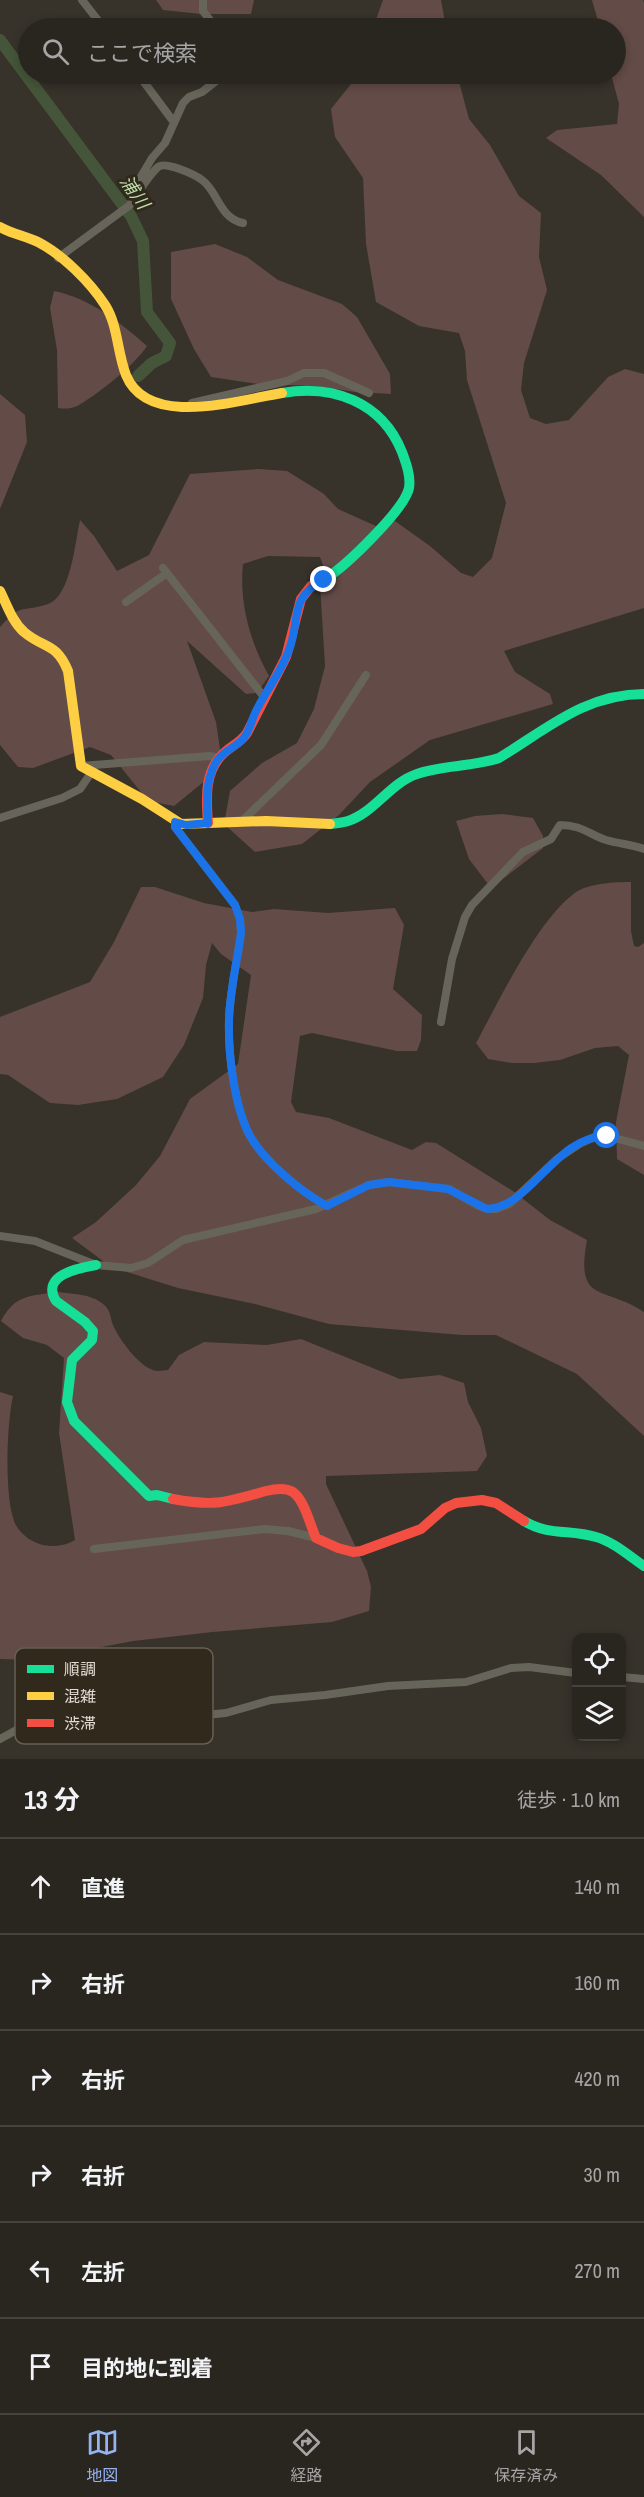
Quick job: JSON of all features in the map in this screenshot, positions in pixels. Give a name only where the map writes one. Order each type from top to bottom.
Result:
[{"type":"street","points":[[82,0],[96,18]]},
{"type":"street","points":[[203,0],[203,11],[208,18]]},
{"type":"street","points":[[146,84],[174,121]]},
{"type":"street","points":[[135,197],[139,180],[152,158],[165,143],[174,121],[189,97],[202,92],[212,84]]},
{"type":"street","points":[[58,258],[130,205],[159,166],[166,164],[203,180],[218,203],[234,221],[243,223]]},
{"type":"street","points":[[0,227],[10,234],[36,241],[95,292],[106,306],[132,390],[145,400],[180,408],[226,404],[308,390],[335,394],[376,413],[385,420],[391,429],[410,476],[409,488],[401,503],[334,574],[310,587],[302,595],[289,651],[248,733],[241,742],[219,758],[209,781],[206,799],[208,823]]},
{"type":"street","points":[[180,408],[184,404],[287,381],[304,373],[324,374],[369,393]]},
{"type":"street","points":[[126,602],[165,570],[264,697]]},
{"type":"street","points":[[0,591],[15,622],[24,632],[57,649],[64,658],[68,671],[81,766],[142,799],[175,822],[186,825],[290,821],[325,825],[348,821],[365,812],[404,780],[418,773],[484,763],[500,758],[584,704],[608,696],[644,694]]},
{"type":"street","points":[[241,822],[321,745],[366,675]]},
{"type":"street","points":[[81,766],[210,756],[219,758]]},
{"type":"street","points":[[0,818],[62,798],[80,789],[91,773]]},
{"type":"street","points":[[175,822],[175,827],[235,905],[240,919],[241,933],[229,1019],[234,1083],[244,1123],[251,1137],[268,1158],[309,1196],[327,1206]]},
{"type":"street","points":[[441,1022],[452,959],[465,917],[472,905],[523,852],[551,839],[560,825],[574,825],[608,841],[630,843],[644,849]]},
{"type":"street","points":[[0,1236],[35,1241],[96,1265],[132,1268],[148,1263],[183,1240],[327,1206],[369,1185],[389,1182],[448,1189],[477,1205],[487,1209],[496,1209],[509,1204],[557,1159],[581,1143],[597,1136],[607,1136],[644,1146]]},
{"type":"street","points":[[96,1265],[62,1274],[53,1283],[52,1292],[55,1301],[88,1322],[93,1330],[92,1340],[72,1360],[67,1402],[74,1421],[149,1496],[157,1495],[217,1504],[230,1503],[278,1489],[287,1489],[295,1494],[316,1538]]},
{"type":"street","points":[[94,1549],[265,1529],[288,1531],[316,1538],[338,1548],[353,1552],[361,1551],[421,1529],[445,1508],[456,1503],[482,1500],[496,1503],[537,1529],[595,1536],[609,1542],[644,1566]]},
{"type":"street","points":[[213,1714],[226,1713],[271,1700],[388,1686],[466,1682],[511,1668],[529,1667],[572,1672]]},
{"type":"street","points":[[626,1677],[644,1679]]},
{"type":"street","points":[[0,1740],[15,1732]]},
{"type":"shaded area","points":[[156,0],[254,0],[251,14],[201,14],[163,10]]},
{"type":"shaded area","points":[[383,0],[441,0],[444,18],[377,18]]},
{"type":"shaded area","points":[[592,0],[643,0],[644,217],[601,175],[546,138],[557,130],[617,124],[619,104],[614,84],[626,84],[626,18],[597,18]]},
{"type":"shaded area","points":[[351,84],[460,84],[469,119],[490,145],[519,196],[541,213],[539,257],[547,290],[524,363],[521,390],[530,418],[546,424],[569,420],[608,377],[625,369],[644,374],[644,608],[504,651],[515,672],[550,694],[553,704],[430,740],[370,782],[339,815],[302,844],[255,852],[224,824],[230,791],[262,763],[297,743],[314,709],[325,666],[320,584],[324,568],[320,557],[268,556],[243,564],[244,608],[247,622],[256,650],[269,676],[257,693],[246,694],[187,641],[216,722],[221,756],[206,780],[174,806],[148,801],[111,755],[90,747],[33,768],[18,767],[0,745],[0,627],[18,611],[48,604],[62,591],[71,567],[80,520],[94,536],[117,571],[149,555],[190,474],[259,469],[287,471],[324,494],[338,509],[376,526],[395,521],[430,546],[461,573],[473,577],[492,558],[506,503],[467,380],[465,351],[459,333],[419,326],[376,302],[366,244],[363,178],[335,137],[331,109]]},
{"type":"shaded area","points":[[215,244],[247,257],[278,280],[342,304],[357,317],[390,374],[391,394],[355,392],[316,386],[258,384],[211,377],[194,349],[171,299],[171,252]]},
{"type":"shaded area","points":[[54,291],[92,305],[116,320],[147,346],[134,362],[105,387],[77,406],[68,409],[58,408],[57,350],[50,308]]},
{"type":"shaded area","points":[[0,394],[25,415],[27,442],[0,509]]},
{"type":"shaded area","points":[[502,814],[533,818],[543,836],[543,848],[491,888],[469,859],[456,821],[475,816]]},
{"type":"shaded area","points":[[631,882],[631,931],[634,946],[638,947],[644,943],[644,1175],[617,1159],[616,1122],[629,1055],[618,1046],[595,1048],[560,1060],[512,1063],[488,1059],[476,1043],[520,962],[562,905],[576,892],[588,887]]},
{"type":"shaded area","points":[[141,887],[155,887],[204,903],[252,912],[274,909],[328,913],[395,908],[404,925],[393,989],[422,1015],[421,1040],[417,1051],[397,1051],[312,1033],[300,1036],[291,1102],[296,1112],[329,1118],[412,1150],[426,1142],[436,1143],[513,1191],[550,1220],[587,1240],[584,1261],[585,1275],[589,1284],[596,1290],[644,1312],[644,1436],[577,1374],[496,1335],[462,1335],[329,1324],[255,1304],[178,1288],[111,1267],[72,1238],[96,1222],[136,1185],[160,1156],[190,1099],[238,1064],[251,975],[221,954],[212,943],[206,965],[203,998],[184,1045],[163,1077],[117,1099],[78,1105],[50,1103],[8,1075],[0,1074],[0,1017],[90,982],[114,942]]},
{"type":"shaded area","points":[[58,1292],[88,1296],[103,1304],[109,1311],[113,1325],[124,1344],[141,1363],[155,1371],[168,1370],[179,1355],[204,1342],[267,1345],[301,1339],[400,1379],[440,1375],[464,1383],[468,1402],[481,1428],[487,1456],[477,1471],[326,1476],[326,1484],[367,1571],[371,1587],[369,1611],[332,1622],[213,1632],[133,1641],[97,1648],[15,1648],[15,1659],[0,1659],[0,1392],[13,1396],[9,1424],[8,1482],[17,1527],[28,1539],[43,1545],[60,1546],[75,1540],[59,1433],[64,1358],[47,1345],[23,1338],[1,1321],[6,1312],[18,1301],[32,1296]]},
{"type":"waterway","name":"浦川","points":[[0,40],[18,64]]},
{"type":"waterway","name":"浦川","points":[[33,84],[131,216],[143,241],[147,312],[170,343],[166,356],[152,363],[138,376]]},
{"type":"traffic: fast","points":[[282,393],[319,391],[354,400],[369,409],[382,420],[393,435],[408,470],[409,488],[397,509],[360,550],[326,578]]},
{"type":"traffic: fast","points":[[330,824],[346,822],[358,817],[407,778],[436,769],[499,758],[550,725],[585,707],[603,700],[644,694]]},
{"type":"traffic: fast","points":[[96,1265],[64,1274],[53,1285],[52,1292],[56,1301],[85,1322],[93,1331],[92,1340],[72,1360],[67,1402],[74,1421],[149,1496],[157,1495],[173,1499]]},
{"type":"traffic: fast","points":[[524,1521],[542,1529],[603,1539],[644,1566]]},
{"type":"traffic: slow","points":[[0,227],[47,247],[92,287],[109,313],[126,375],[137,392],[153,402],[196,407],[282,393]]},
{"type":"traffic: slow","points":[[0,591],[20,628],[54,650],[68,671],[81,766],[142,799],[181,824],[266,821],[330,824]]},
{"type":"traffic: jam","points":[[208,823],[207,794],[213,767],[218,759],[247,733],[286,657],[301,599],[311,586],[326,578]]},
{"type":"traffic: jam","points":[[173,1499],[211,1503],[287,1489],[301,1501],[316,1538],[353,1552],[421,1529],[445,1508],[456,1503],[482,1500],[496,1503],[524,1521]]},
{"type":"route","points":[[324,580],[310,587],[302,595],[289,651],[255,713],[248,733],[241,742],[227,750],[214,765],[206,799],[208,823],[186,825],[175,822],[175,827],[235,905],[240,919],[241,933],[229,1019],[230,1039],[234,1083],[244,1123],[251,1137],[268,1158],[309,1196],[327,1206],[369,1185],[389,1182],[448,1189],[461,1194],[477,1205],[487,1209],[496,1209],[509,1204],[557,1159],[581,1143],[597,1136],[607,1136]]}]
